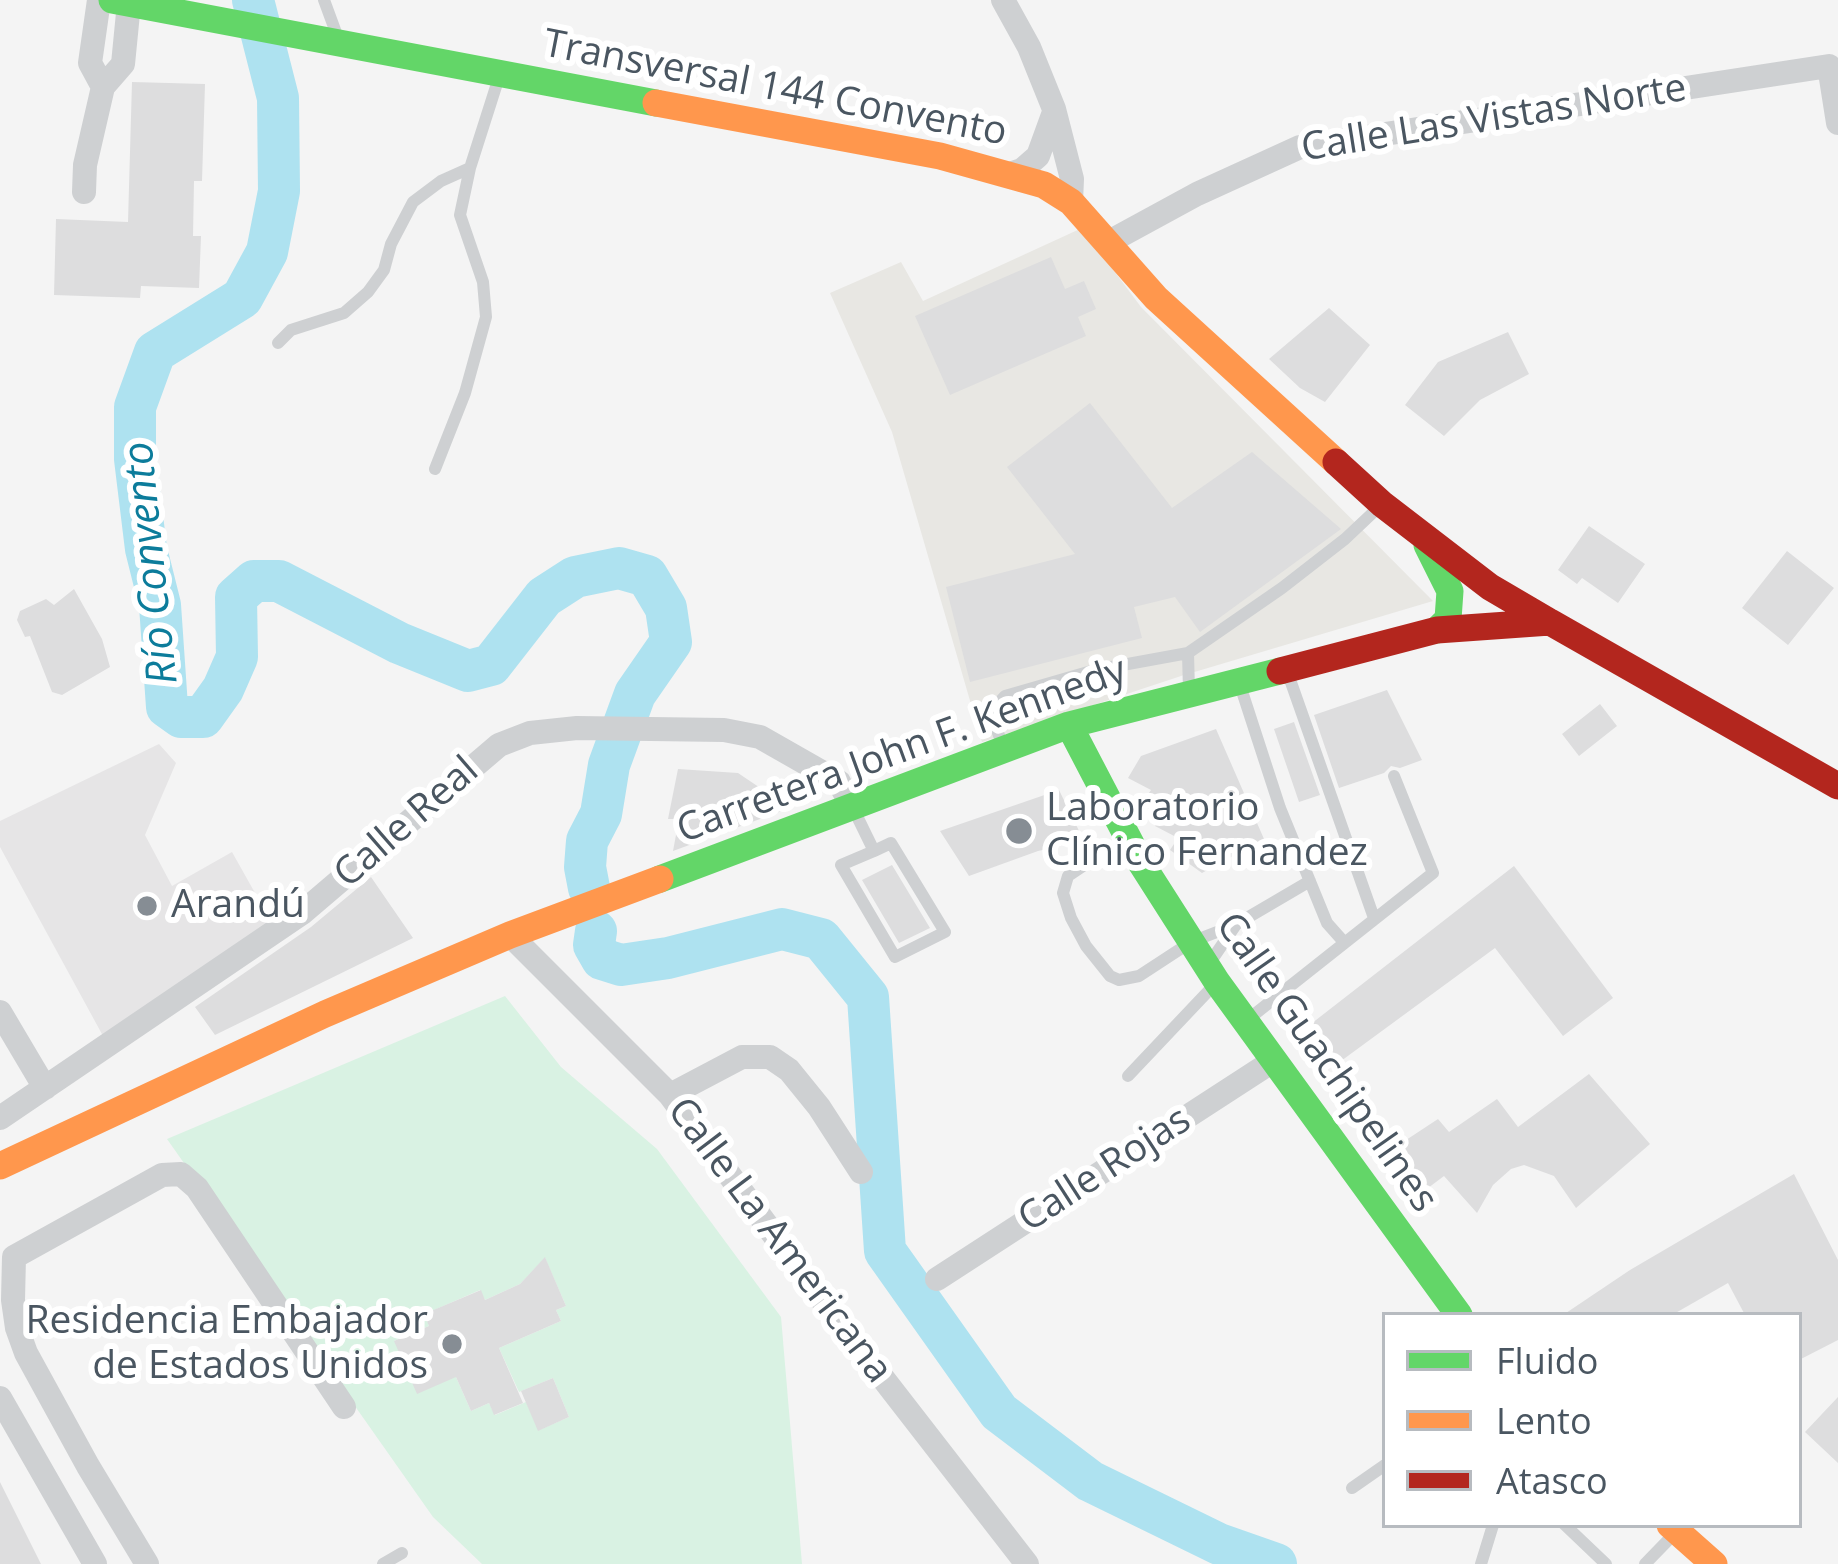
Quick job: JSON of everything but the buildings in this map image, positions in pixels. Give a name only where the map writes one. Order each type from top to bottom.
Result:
[{"type":"street","points":[[98,0],[89,63],[103,87]]},
{"type":"street","points":[[1004,0],[1054,110],[1072,179],[1071,202]]},
{"type":"street","points":[[85,192],[85,165],[103,87],[123,64],[121,2]]},
{"type":"street","name":"Transversal 144 Convento","points":[[121,2],[940,156],[1044,185],[1071,202],[1156,298],[1382,504],[1490,587],[1550,622]]},
{"type":"street","name":"Calle Las Vistas Norte","points":[[1107,243],[1197,194],[1300,147],[1834,64],[1838,123]]},
{"type":"street","points":[[1010,175],[1038,156],[1054,110]]},
{"type":"street","points":[[1420,533],[1450,591],[1448,619],[1437,630]]},
{"type":"street","points":[[1550,622],[1838,787]]},
{"type":"street","name":"Carretera John F. Kennedy","points":[[0,1166],[325,1014],[510,935],[1069,725],[1437,630],[1550,622]]},
{"type":"street","name":"Calle Guachipelines","points":[[1069,725],[1127,837],[1212,974],[1457,1312]]},
{"type":"street","name":"Calle Real","points":[[0,1118],[302,913],[499,745],[530,733],[577,728],[724,730],[760,736],[839,782],[852,807]]},
{"type":"street","name":"Calle La Americana","points":[[510,935],[670,1095],[1027,1564]]},
{"type":"street","points":[[0,1012],[45,1088]]},
{"type":"street","points":[[670,1095],[742,1058],[770,1057],[789,1070],[819,1107],[861,1172]]},
{"type":"street","name":"Calle Rojas","points":[[937,1279],[1273,1060]]},
{"type":"street","points":[[147,1564],[26,1352],[7,1261],[163,1175],[182,1174],[197,1188],[344,1407]]},
{"type":"street","points":[[0,1398],[91,1562]]},
{"type":"street","points":[[1673,1528],[1714,1564]]},
{"type":"lane","points":[[324,0],[340,41]]},
{"type":"lane","points":[[435,469],[465,393],[486,317],[476,254],[460,215],[500,74]]},
{"type":"lane","points":[[278,343],[291,330],[344,314],[384,270],[391,244],[413,202],[440,181],[470,168]]},
{"type":"lane","points":[[1005,750],[994,722],[994,708],[1004,696],[1095,670],[1189,653],[1282,588],[1382,504]]},
{"type":"lane","points":[[1189,653],[1190,692]]},
{"type":"lane","points":[[1287,671],[1374,918]]},
{"type":"lane","points":[[1239,681],[1280,808],[1327,923],[1343,941]]},
{"type":"lane","points":[[1245,1022],[1433,873],[1394,776]]},
{"type":"lane","points":[[852,807],[874,851]]},
{"type":"lane","points":[[1127,837],[1068,876],[1064,893],[1086,946],[1110,976],[1119,980],[1139,976],[1191,942],[1235,925],[1310,880]]},
{"type":"lane","points":[[891,843],[945,932],[895,957],[841,865],[874,851],[891,843]]},
{"type":"lane","points":[[1128,1076],[1212,974],[1235,925]]},
{"type":"lane","points":[[1352,1488],[1382,1467]]},
{"type":"lane","points":[[1481,1564],[1492,1528]]},
{"type":"lane","points":[[1568,1528],[1606,1564]]},
{"type":"lane","points":[[1646,1564],[1673,1528]]},
{"type":"lane","points":[[383,1564],[402,1553]]},
{"type":"shaded area","points":[[1082,228],[1141,307],[1433,601],[1181,676],[982,742],[892,432],[830,293],[901,262],[923,301]]},
{"type":"shaded area","name":"Arandú","points":[[159,744],[176,763],[145,835],[172,886],[232,852],[273,925],[103,1036],[0,847],[0,821]]},
{"type":"green space","points":[[505,996],[561,1067],[657,1149],[781,1317],[802,1564],[482,1564],[433,1517],[167,1139]],"holes":[[[545,1258],[566,1306],[556,1310],[561,1321],[499,1348],[519,1392],[553,1378],[569,1417],[539,1430],[526,1402],[495,1415],[489,1403],[471,1411],[456,1377],[394,1341],[429,1326],[425,1314],[480,1290],[485,1300],[520,1284]]]},
{"type":"waterway","name":"Río Convento","points":[[253,0],[278,98],[279,191],[267,252],[242,298],[155,352],[135,407],[135,459],[146,549],[160,605],[167,707],[181,717],[203,717],[223,689],[237,657],[236,597],[254,581],[279,581],[399,643],[468,671],[491,665],[544,597],[575,577],[619,568],[647,576],[666,608],[671,642],[635,694],[609,765],[601,814],[587,841],[589,888]]},
{"type":"waterway","name":"Río Convento","points":[[596,931],[594,945],[602,959],[621,965],[782,929],[821,939],[868,997],[885,1251],[999,1412],[1090,1481],[1219,1544],[1276,1564]]},
{"type":"traffic: fast","points":[[112,0],[656,103]]},
{"type":"traffic: fast","points":[[1427,545],[1450,591],[1448,619],[1437,630]]},
{"type":"traffic: fast","points":[[660,879],[1069,725],[1280,671]]},
{"type":"traffic: fast","points":[[1069,725],[1141,863],[1217,982],[1457,1312]]},
{"type":"traffic: slow","points":[[656,103],[940,156],[1044,185],[1071,202],[1156,298],[1336,462]]},
{"type":"traffic: slow","points":[[0,1166],[325,1014],[510,935],[660,879]]},
{"type":"traffic: slow","points":[[1673,1528],[1714,1564]]},
{"type":"traffic: jam","points":[[1336,462],[1382,504],[1490,587],[1548,621]]},
{"type":"traffic: jam","points":[[1280,671],[1437,630],[1550,622],[1838,786]]},
{"type":"place","name":"Laboratorio Clínico Fernandez","points":[[1019,831]]},
{"type":"place","name":"Arandú","points":[[147,906]]},
{"type":"place","name":"Residencia Embajador de Estados Unidos","points":[[452,1344]]}]
